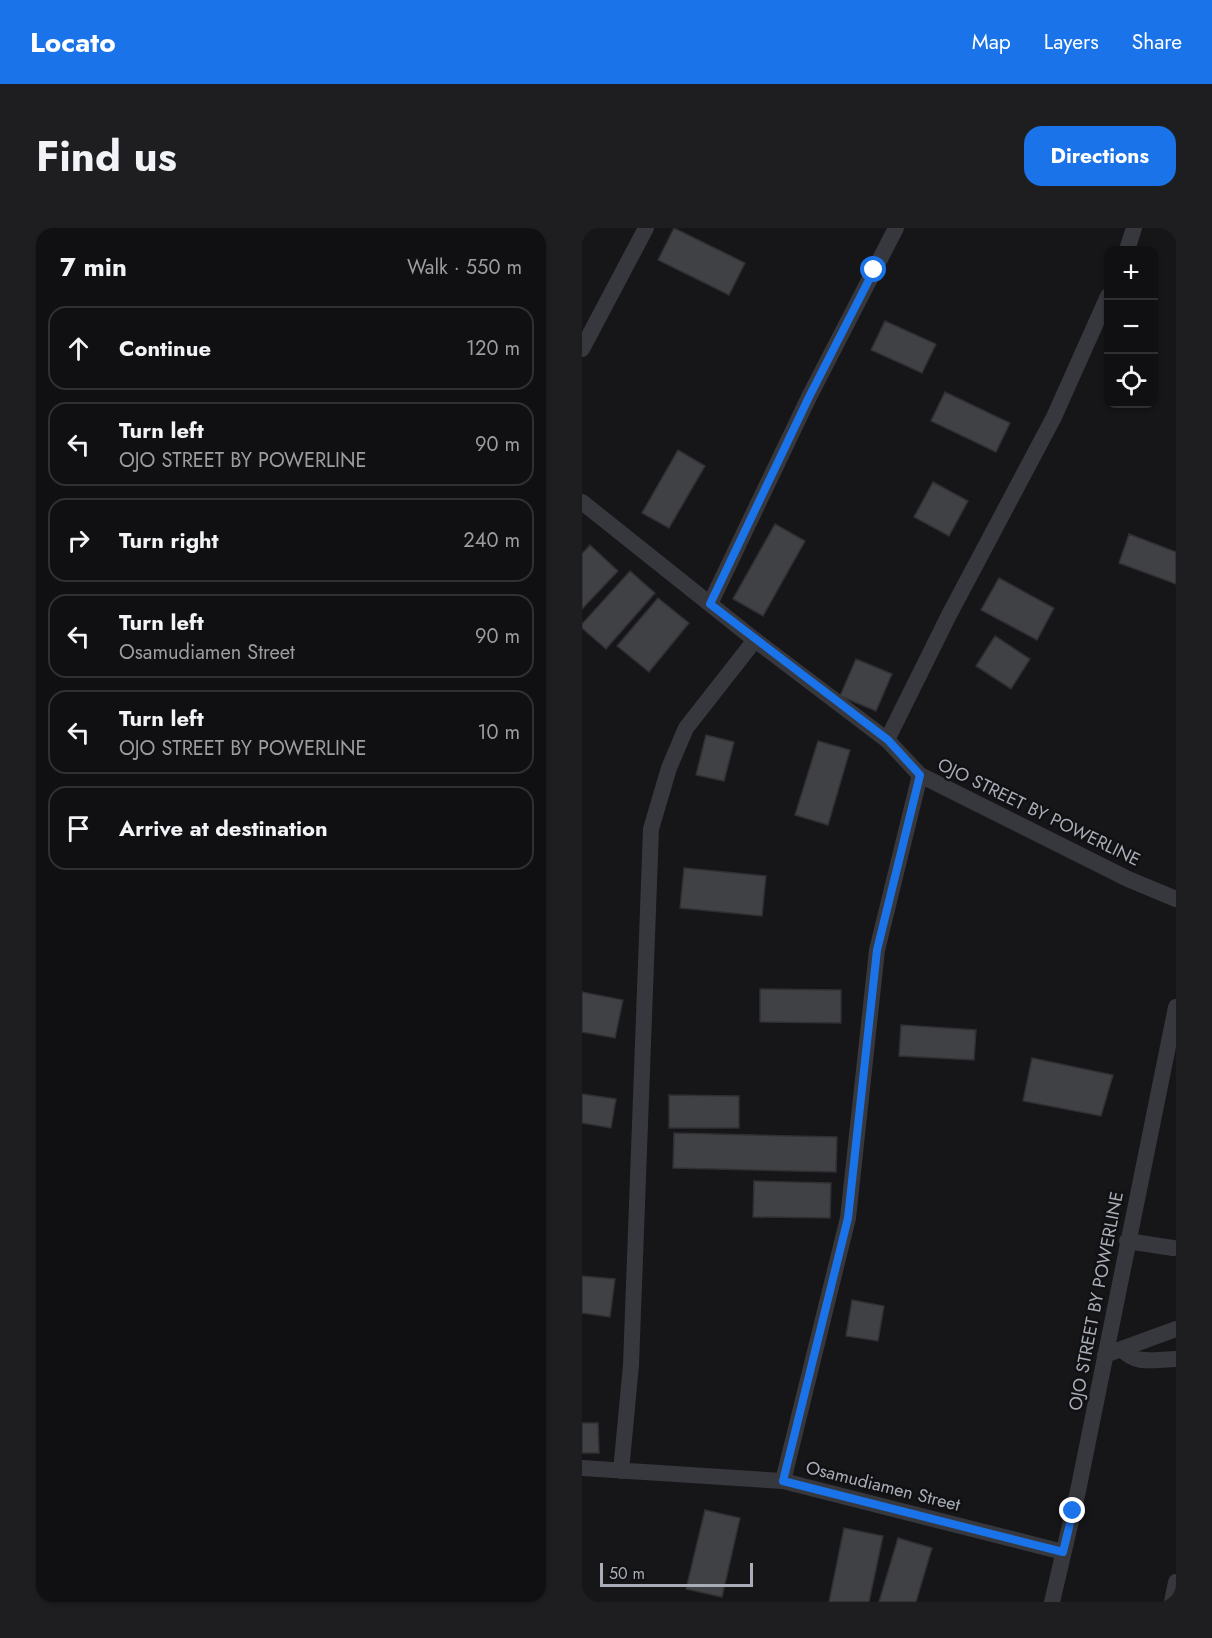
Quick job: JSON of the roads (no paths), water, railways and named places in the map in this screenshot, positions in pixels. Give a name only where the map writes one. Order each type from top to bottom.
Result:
[{"type":"street","points":[[582,350],[646,228]]},
{"type":"street","points":[[710,604],[809,397],[896,228]]},
{"type":"street","points":[[1128,246],[1134,228]]},
{"type":"street","points":[[888,740],[949,615],[1054,417],[1106,300]]},
{"type":"street","name":"OJO STREET BY POWERLINE","points":[[582,502],[710,604],[888,740],[920,775],[1128,879],[1176,899]]},
{"type":"street","points":[[621,1471],[631,1365],[651,829],[669,768],[686,728],[755,639]]},
{"type":"street","points":[[783,1481],[848,1218],[877,950],[920,775]]},
{"type":"street","name":"OJO STREET BY POWERLINE","points":[[1052,1602],[1106,1355],[1127,1240],[1176,1006]]},
{"type":"street","points":[[1127,1240],[1175,1249]]},
{"type":"street","points":[[1106,1355],[1176,1329]]},
{"type":"street","points":[[1122,1349],[1127,1356],[1139,1361],[1176,1359]]},
{"type":"street","name":"Osamudiamen Street","points":[[582,1468],[783,1481],[1063,1552]]},
{"type":"street","points":[[1172,1602],[1176,1581]]}]
